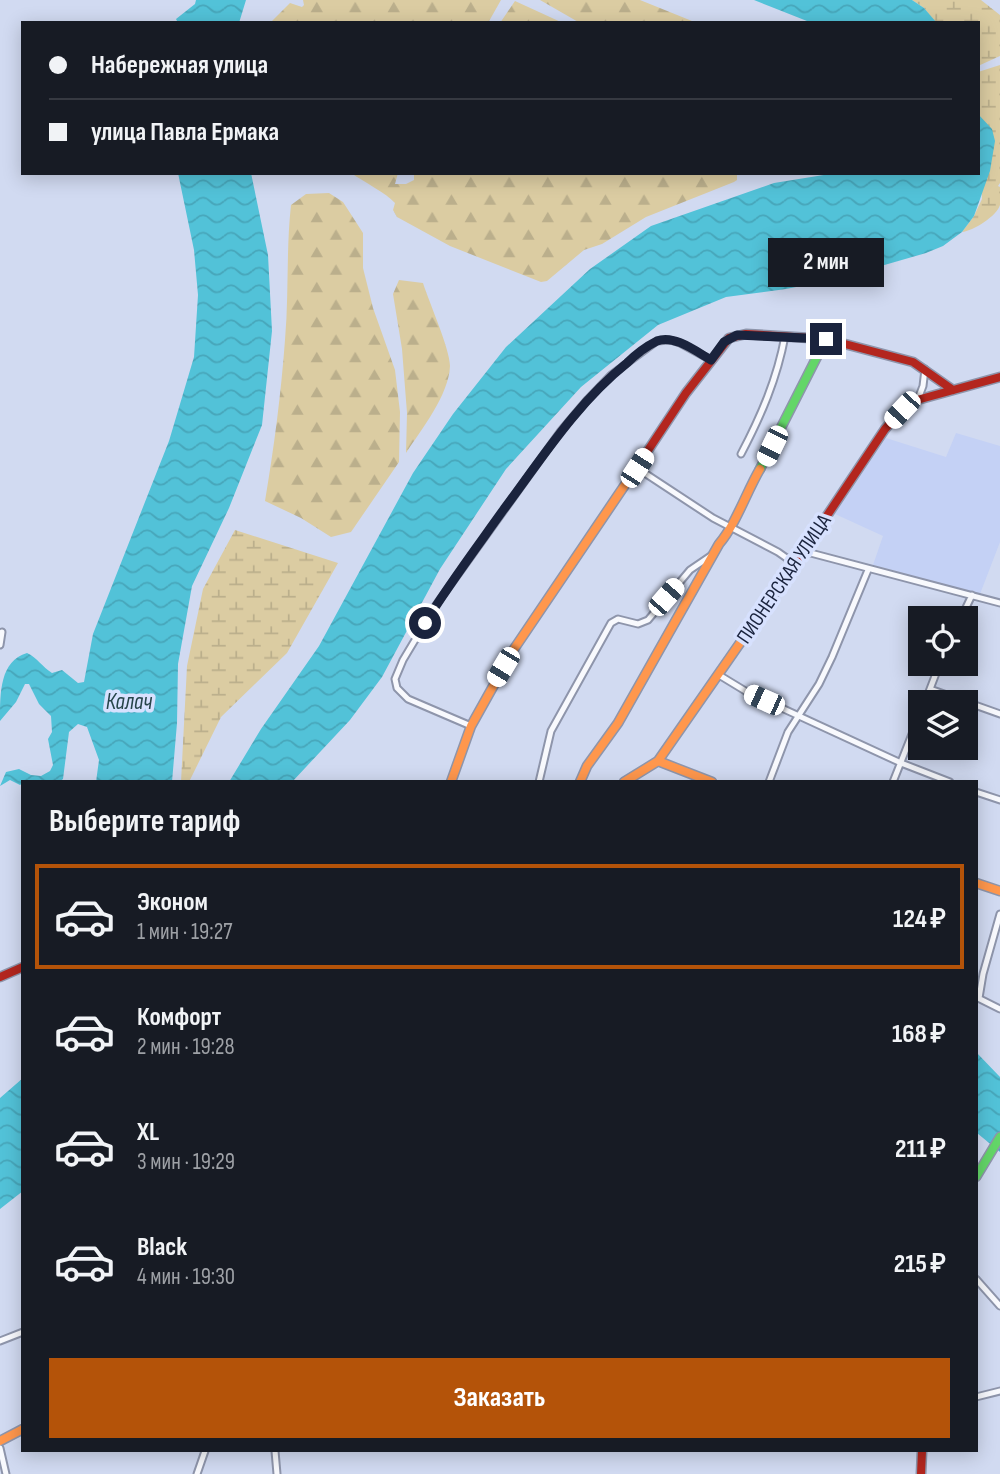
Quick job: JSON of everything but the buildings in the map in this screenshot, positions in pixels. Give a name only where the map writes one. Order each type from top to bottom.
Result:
[{"type":"street","points":[[453,780],[471,726],[514,649],[686,393],[724,342],[737,335],[785,335],[826,339],[902,358],[925,369],[954,390]]},
{"type":"street","points":[[741,454],[763,413],[781,358],[785,335]]},
{"type":"street","points":[[581,780],[587,766],[618,723],[713,554],[732,527],[744,496],[826,339]]},
{"type":"street","points":[[471,726],[408,699],[399,692],[395,684],[398,671],[436,605],[560,432],[611,375],[657,341],[680,343],[711,360]]},
{"type":"street","points":[[917,400],[923,386],[925,369]]},
{"type":"street","name":"ПИОНЕРСКАЯ УЛИЦА","points":[[629,780],[658,761],[885,429],[902,410],[917,400],[1000,377]]},
{"type":"street","points":[[637,468],[713,518],[795,564]]},
{"type":"street","points":[[803,551],[1000,603]]},
{"type":"street","points":[[539,780],[551,731],[611,623],[618,619],[638,624],[648,620],[690,570],[713,554]]},
{"type":"street","points":[[769,780],[788,732],[832,657],[868,570]]},
{"type":"street","points":[[967,606],[972,595]]},
{"type":"street","points":[[0,645],[2,632]]},
{"type":"street","points":[[719,675],[747,692],[945,780]]},
{"type":"street","points":[[935,676],[930,689],[1000,714]]},
{"type":"street","points":[[894,780],[908,744]]},
{"type":"street","points":[[658,761],[707,780]]},
{"type":"street","points":[[978,793],[1000,800]]},
{"type":"street","points":[[978,884],[1000,891]]},
{"type":"street","points":[[1000,914],[978,997],[1000,1009]]},
{"type":"street","points":[[0,977],[21,968]]},
{"type":"street","points":[[978,1174],[1000,1137]]},
{"type":"street","points":[[978,1281],[1000,1307]]},
{"type":"street","points":[[0,1341],[21,1333]]},
{"type":"street","points":[[978,1396],[1000,1391]]},
{"type":"street","points":[[0,1441],[21,1430]]},
{"type":"street","points":[[0,1448],[6,1474]]},
{"type":"street","points":[[197,1474],[205,1452]]},
{"type":"street","points":[[275,1452],[276,1474]]},
{"type":"street","points":[[921,1474],[922,1452]]},
{"type":"shaded area","points":[[956,433],[1000,446],[1000,542],[980,594],[873,565],[883,536],[835,514],[886,438],[946,457]]},
{"type":"green space","points":[[303,0],[501,0],[489,21],[272,21],[290,3],[302,7]]},
{"type":"green space","points":[[540,0],[640,0],[692,21],[577,21]]},
{"type":"green space","points":[[912,0],[981,0],[1000,15],[1000,56],[980,65],[980,21],[934,21],[924,8]]},
{"type":"green space","points":[[515,1],[559,21],[501,21]]},
{"type":"green space","points":[[1000,65],[1000,205],[984,222],[962,232],[982,199],[980,71]]},
{"type":"green space","points":[[354,175],[397,175],[395,184],[406,184],[414,180],[414,175],[737,175],[734,182],[646,217],[602,244],[584,250],[547,281],[541,282],[450,246],[397,217],[393,210],[395,203]]},
{"type":"green space","points":[[329,193],[343,202],[363,233],[363,268],[373,308],[395,370],[400,412],[399,462],[351,532],[331,537],[301,518],[265,501],[283,360],[291,205],[306,194]]},
{"type":"green space","points":[[399,280],[423,283],[443,337],[450,366],[440,400],[406,453],[407,413],[402,349],[393,294]]},
{"type":"green space","points":[[235,530],[338,563],[287,653],[221,717],[190,780],[181,780],[187,666],[203,589]]},
{"type":"water","points":[[196,0],[246,0],[240,21],[177,21],[176,19],[195,4]]},
{"type":"water","points":[[754,0],[912,0],[924,8],[935,21],[807,21]]},
{"type":"water","points":[[980,116],[992,129],[995,141],[990,171],[974,216],[962,232],[943,246],[836,279],[726,297],[658,325],[581,387],[506,469],[440,569],[382,677],[350,720],[294,780],[230,780],[261,729],[319,646],[413,473],[453,414],[506,347],[590,269],[651,226],[774,183],[824,175],[980,175]]},
{"type":"water","name":"Калач","points":[[178,175],[251,175],[268,255],[272,331],[262,425],[229,508],[192,586],[178,664],[172,780],[96,780],[99,760],[87,727],[78,724],[69,732],[63,779],[21,780],[20,785],[10,780],[0,786],[6,772],[19,769],[41,776],[50,771],[53,765],[48,739],[52,732],[51,716],[39,704],[29,684],[25,684],[16,702],[0,721],[1,689],[11,663],[27,653],[52,673],[62,670],[78,683],[84,682],[93,634],[169,441],[194,357],[198,295],[194,250]]},
{"type":"water","points":[[978,1054],[1000,1077],[1000,1152],[978,1134]]},
{"type":"water","points":[[21,1080],[21,1193],[0,1209],[0,1098]]},
{"type":"traffic: fast","points":[[760,469],[826,339]]},
{"type":"traffic: fast","points":[[978,1174],[1000,1137]]},
{"type":"traffic: slow","points":[[581,780],[587,766],[618,723],[731,527],[760,469]]},
{"type":"traffic: slow","points":[[452,780],[471,726],[514,649],[633,473]]},
{"type":"traffic: slow","points":[[627,780],[658,761],[788,574]]},
{"type":"traffic: slow","points":[[658,761],[707,780]]},
{"type":"traffic: slow","points":[[978,884],[1000,891]]},
{"type":"traffic: slow","points":[[0,1441],[21,1430]]},
{"type":"traffic: jam","points":[[633,473],[686,393],[729,338],[746,334],[826,339],[913,362],[953,390]]},
{"type":"traffic: jam","points":[[788,574],[885,429],[902,410],[917,400],[1000,377]]},
{"type":"traffic: jam","points":[[0,977],[21,968]]},
{"type":"traffic: jam","points":[[921,1474],[922,1452]]},
{"type":"route","points":[[425,623],[462,567],[560,432],[611,375],[657,341],[670,340],[680,343],[711,360],[724,342],[737,335],[785,335],[826,339]]}]
